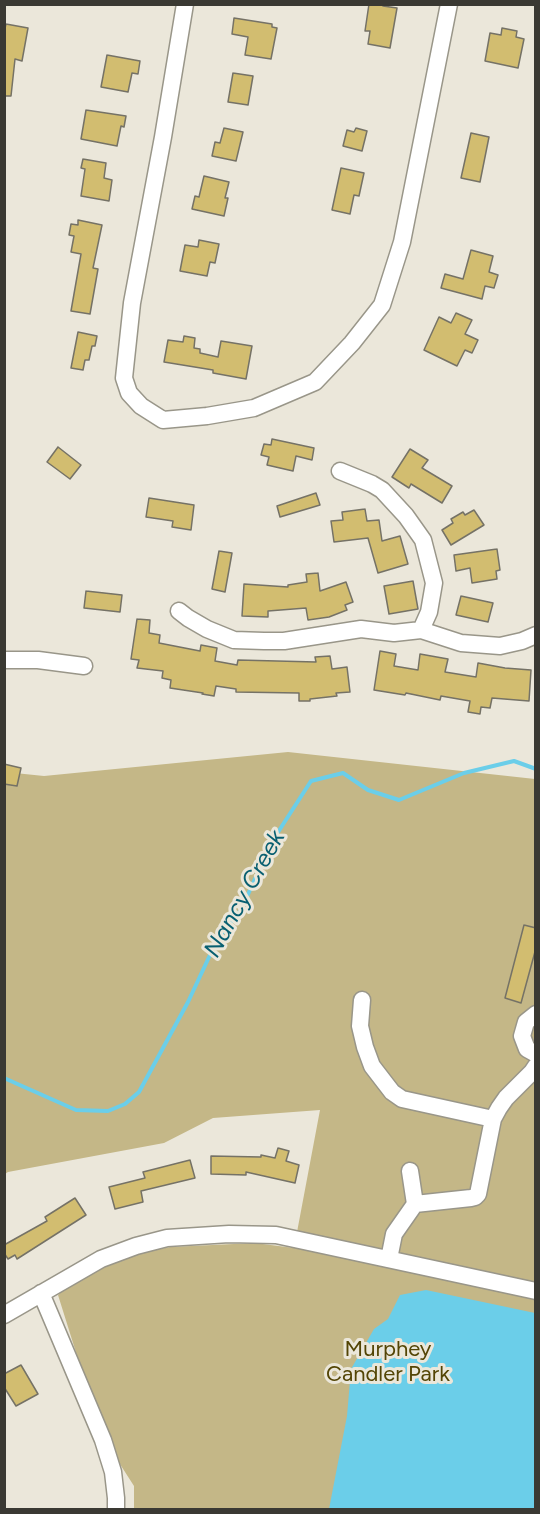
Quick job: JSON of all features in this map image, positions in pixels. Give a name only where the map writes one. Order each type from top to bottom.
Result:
[{"type":"street","points":[[185,4],[132,303],[124,378],[129,393],[141,406],[163,420],[254,408],[315,382],[352,344],[382,305],[402,242],[449,4]]},
{"type":"street","points":[[340,471],[382,490],[406,516],[423,540],[434,583],[429,612],[421,630]]},
{"type":"street","points":[[179,611],[207,629],[234,640],[284,640],[361,629],[394,633],[421,630],[461,643],[501,646],[536,635]]},
{"type":"street","points":[[4,660],[38,660],[84,666]]},
{"type":"street","points":[[362,1000],[360,1026],[365,1047],[372,1066],[392,1092],[402,1099],[493,1119]]},
{"type":"street","points":[[536,1014],[526,1022],[522,1036],[527,1048],[536,1054]]},
{"type":"street","points":[[415,1204],[471,1198],[478,1194],[493,1119],[506,1098],[536,1066]]},
{"type":"street","points":[[389,1259],[394,1234],[415,1204],[410,1171]]},
{"type":"street","points":[[4,1315],[101,1259],[136,1246],[167,1238],[229,1233],[276,1235],[536,1291]]},
{"type":"street","points":[[41,1293],[103,1440],[113,1472],[117,1498],[116,1509]]},
{"type":"green space","name":"Murphey Candler Park","points":[[288,752],[535,779],[535,1509],[134,1509],[134,1486],[109,1447],[58,1295],[71,1283],[139,1253],[170,1247],[255,1243],[294,1248],[320,1110],[213,1118],[164,1143],[5,1174],[5,772],[44,776]]},
{"type":"water","points":[[426,1290],[535,1313],[535,1509],[329,1509],[347,1416],[351,1369],[374,1329],[388,1319],[400,1295]]},
{"type":"building","points":[[369,4],[384,4],[383,6],[397,8],[390,48],[368,44],[370,31],[365,31]]},
{"type":"building","points":[[234,18],[272,24],[272,27],[277,28],[271,59],[245,55],[248,37],[232,34]]},
{"type":"building","points":[[6,24],[28,28],[22,61],[15,59],[11,96],[4,96]]},
{"type":"building","points":[[502,28],[517,31],[516,37],[524,39],[518,68],[485,61],[490,33],[501,35]]},
{"type":"building","points":[[107,55],[140,61],[138,74],[132,73],[128,92],[101,87]]},
{"type":"building","points":[[233,73],[253,76],[248,105],[228,102]]},
{"type":"building","points":[[86,110],[126,116],[124,127],[121,126],[117,146],[81,139]]},
{"type":"building","points":[[224,128],[243,132],[236,161],[212,156],[215,142],[220,143]]},
{"type":"building","points":[[356,128],[367,131],[362,151],[343,146],[347,130],[354,132]]},
{"type":"building","points":[[471,133],[489,137],[480,182],[461,178]]},
{"type":"building","points":[[83,159],[106,163],[104,178],[112,180],[109,201],[81,196],[85,169],[81,168]]},
{"type":"building","points":[[341,168],[364,173],[359,196],[354,195],[350,214],[332,210]]},
{"type":"building","points":[[204,176],[229,182],[224,216],[192,209],[195,196],[199,197]]},
{"type":"building","points":[[78,220],[102,225],[93,268],[98,269],[90,314],[71,311],[81,254],[71,252],[74,236],[69,235],[71,224],[78,225]]},
{"type":"building","points":[[199,240],[219,244],[215,263],[210,262],[207,276],[180,271],[185,245],[198,247]]},
{"type":"building","points":[[471,250],[493,256],[489,272],[498,275],[494,288],[485,286],[482,299],[441,288],[445,274],[463,279]]},
{"type":"building","points":[[456,313],[472,320],[465,334],[478,340],[472,353],[465,350],[457,366],[424,350],[439,317],[451,323]]},
{"type":"building","points":[[78,332],[97,336],[89,360],[85,360],[83,370],[71,368]]},
{"type":"building","points":[[184,336],[195,338],[194,348],[200,349],[200,353],[218,357],[221,341],[252,346],[246,379],[213,373],[213,370],[164,362],[168,340],[183,342]]},
{"type":"building","points":[[272,439],[314,448],[312,460],[296,456],[293,471],[267,465],[269,457],[261,455],[264,444],[271,445]]},
{"type":"building","points":[[58,447],[81,465],[70,479],[47,462]]},
{"type":"building","points":[[410,449],[428,460],[422,468],[452,486],[442,503],[411,484],[409,488],[392,477]]},
{"type":"building","points":[[316,493],[320,505],[280,517],[277,506]]},
{"type":"building","points":[[149,498],[194,505],[191,530],[172,527],[173,521],[146,517]]},
{"type":"building","points":[[365,509],[367,521],[379,520],[382,541],[400,536],[408,564],[378,573],[368,538],[334,542],[331,521],[343,520],[342,512]]},
{"type":"building","points":[[474,510],[484,525],[451,545],[442,530],[453,523],[451,519],[463,512],[465,515]]},
{"type":"building","points":[[497,549],[500,570],[496,571],[497,579],[472,583],[470,568],[456,571],[454,555]]},
{"type":"building","points":[[219,551],[232,553],[225,592],[212,589]]},
{"type":"building","points":[[318,573],[320,591],[346,582],[353,602],[345,605],[347,610],[329,617],[308,620],[306,608],[268,611],[268,617],[242,616],[244,584],[288,587],[288,585],[307,582],[306,574]]},
{"type":"building","points":[[413,581],[418,609],[389,614],[384,586]]},
{"type":"building","points":[[86,591],[122,595],[120,612],[84,608]]},
{"type":"building","points":[[461,596],[493,603],[488,622],[456,615]]},
{"type":"building","points":[[137,619],[150,620],[149,633],[160,635],[159,643],[200,651],[201,645],[217,648],[215,661],[237,665],[238,660],[316,662],[315,657],[330,656],[332,669],[347,667],[350,692],[336,693],[337,696],[310,699],[310,701],[299,701],[299,693],[236,692],[236,689],[216,686],[214,696],[170,688],[171,680],[162,678],[163,671],[137,668],[139,660],[131,659]]},
{"type":"building","points":[[380,651],[396,654],[394,666],[418,670],[420,654],[448,659],[445,672],[476,677],[478,663],[531,670],[529,701],[492,698],[490,708],[481,707],[480,714],[468,712],[470,701],[441,696],[440,700],[406,693],[405,695],[374,690]]},
{"type":"building","points":[[4,764],[21,768],[17,786],[4,784]]},
{"type":"building","points":[[524,925],[536,928],[536,948],[521,1003],[505,998]]},
{"type":"building","points":[[278,1148],[289,1151],[286,1161],[299,1165],[295,1183],[246,1172],[246,1175],[211,1174],[211,1156],[261,1157],[261,1155],[275,1158]]},
{"type":"building","points":[[190,1160],[195,1178],[141,1191],[143,1202],[115,1209],[109,1187],[145,1178],[143,1172]]},
{"type":"building","points":[[75,1198],[86,1215],[17,1259],[15,1255],[8,1259],[4,1253],[4,1245],[47,1221],[45,1217]]},
{"type":"building","points":[[21,1365],[38,1394],[16,1406],[4,1387],[4,1374]]},
{"type":"waterway","name":"Nancy Creek","points":[[4,1078],[76,1110],[108,1111],[125,1104],[139,1092],[188,1002],[217,940],[241,910],[271,843],[311,781],[343,773],[368,790],[399,800],[464,773],[514,761],[536,769]]}]
